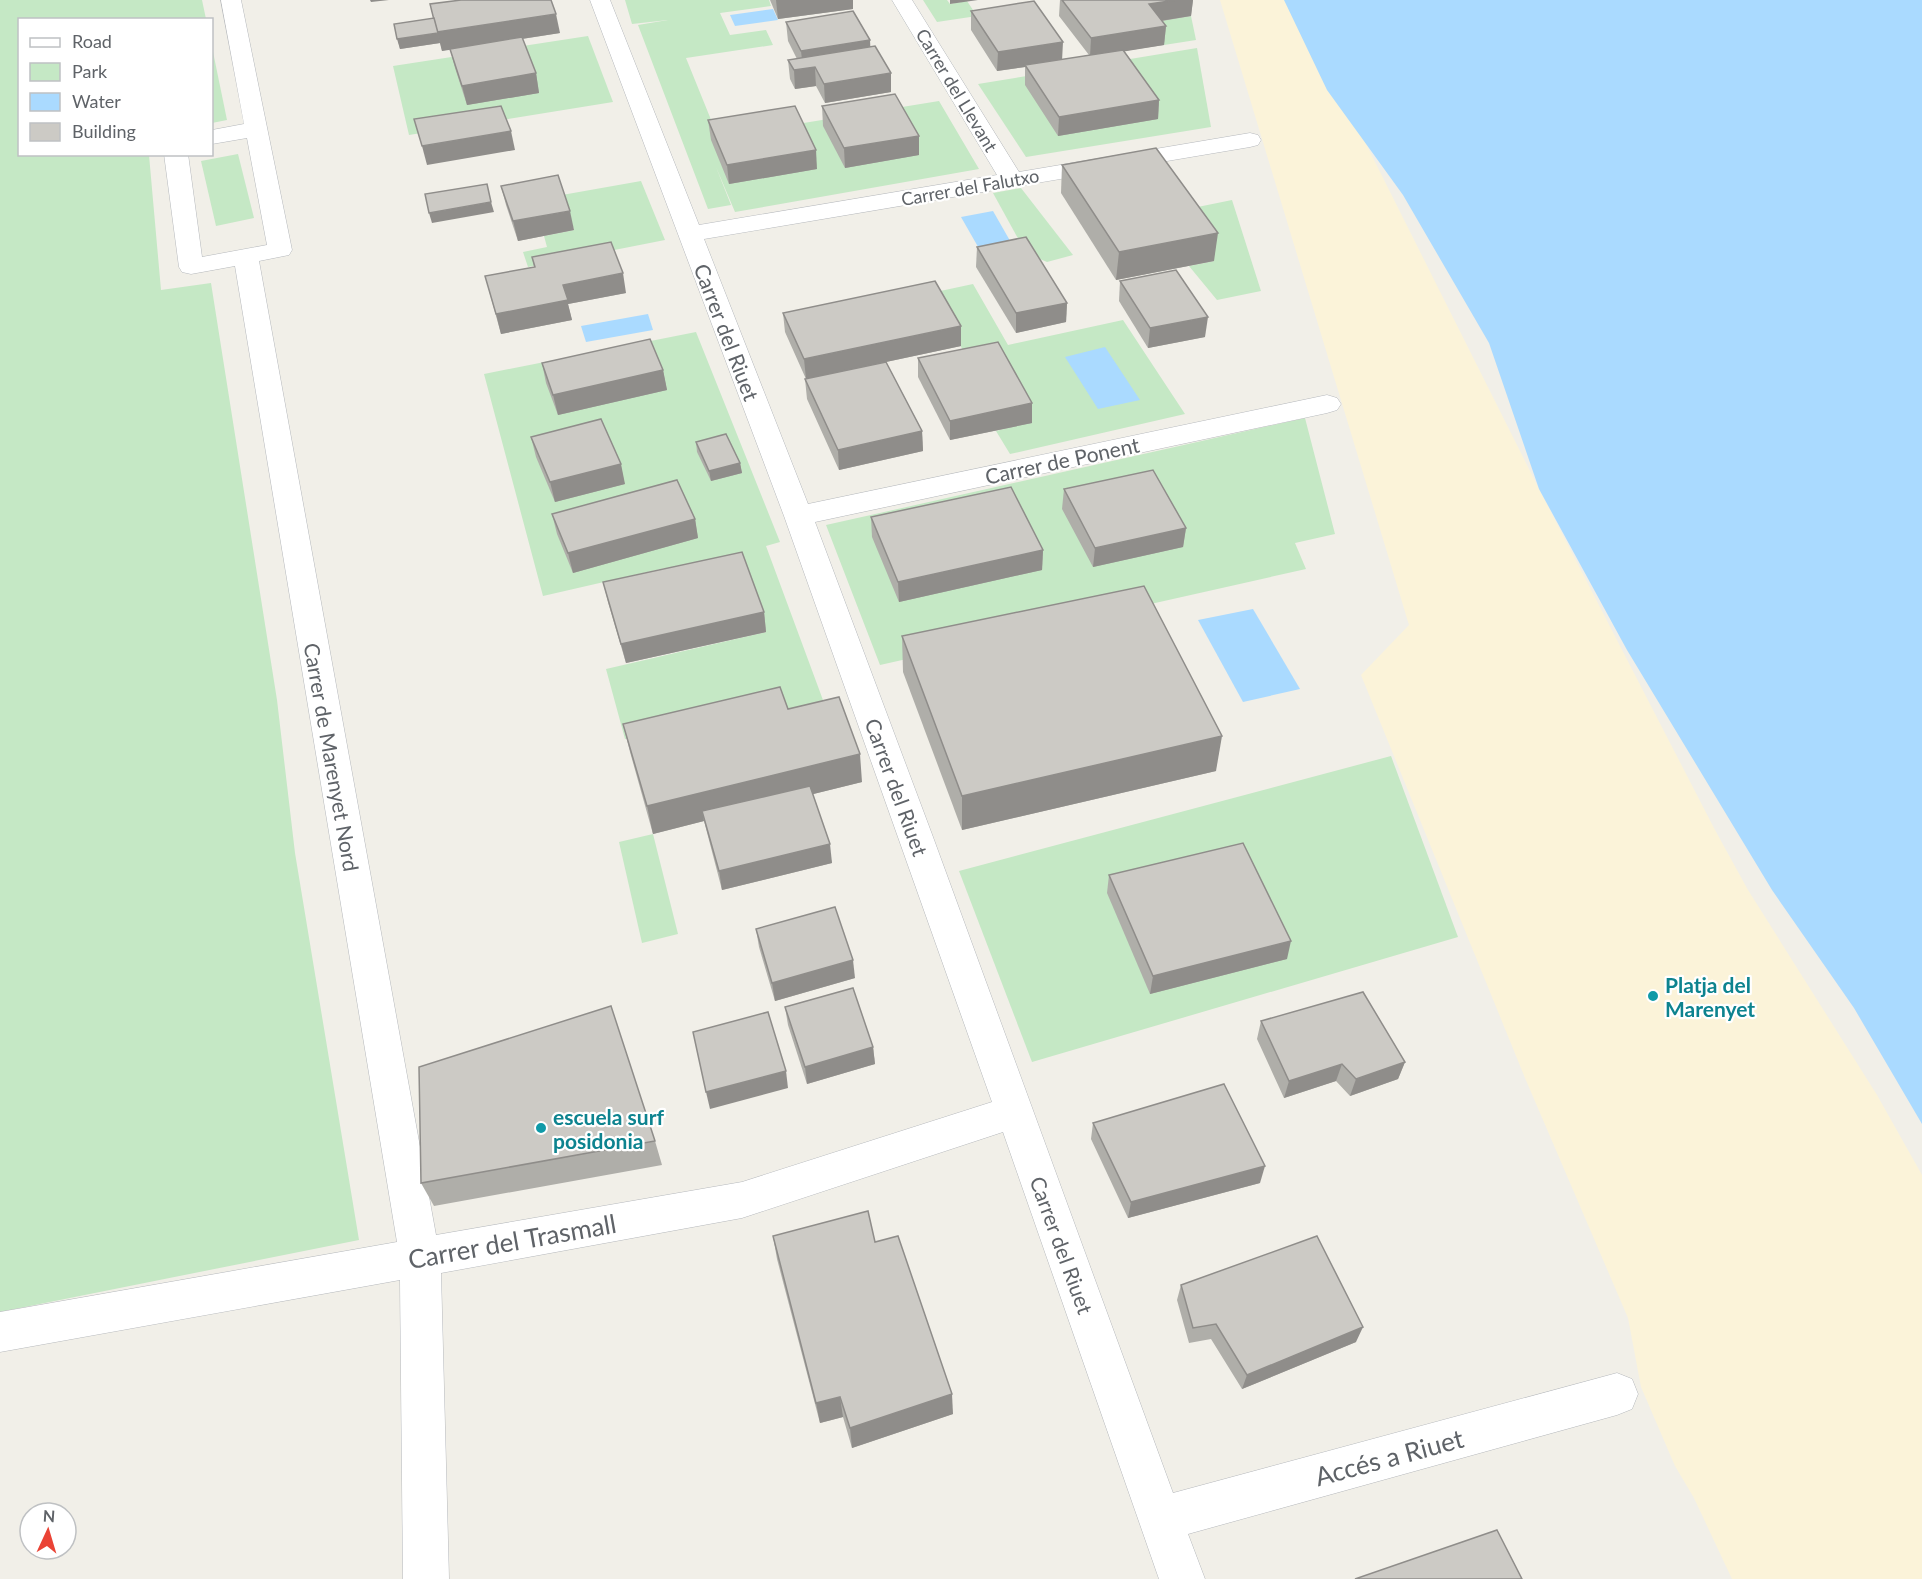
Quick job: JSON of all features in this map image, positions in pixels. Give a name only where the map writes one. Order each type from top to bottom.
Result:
[{"type":"street","points":[[176,156],[191,267],[280,250],[231,0]]},
{"type":"street","name":"Carrer del Riuet","points":[[600,0],[798,516],[916,837],[1182,1579]]},
{"type":"street","name":"Carrer del Llevant","points":[[902,0],[1012,180]]},
{"type":"street","points":[[213,137],[256,129]]},
{"type":"street","name":"Carrer del Falutxo","points":[[690,234],[1250,140]]},
{"type":"street","name":"Carrer de Marenyet Nord","points":[[246,256],[420,1257],[426,1579]]},
{"type":"street","name":"Carrer de Ponent","points":[[798,516],[1327,404]]},
{"type":"street","name":"Carrer del Trasmall","points":[[0,1332],[742,1200],[1013,1112]]},
{"type":"street","name":"Accés a Riuet","points":[[1161,1519],[1617,1394]]},
{"type":"green space","points":[[0,0],[202,0],[206,18],[18,18],[18,156],[149,156],[161,290],[211,283],[277,700],[295,853],[359,1240],[0,1312]]},
{"type":"green space","points":[[625,0],[769,0],[771,6],[720,13],[730,35],[766,30],[773,45],[686,58],[718,137],[939,101],[979,169],[735,212],[716,167],[731,205],[708,209],[638,25],[668,20],[632,24]]},
{"type":"green space","points":[[923,0],[947,0],[950,4],[967,1],[977,16],[937,22]]},
{"type":"green space","points":[[1191,16],[1196,40],[1164,45],[1147,23]]},
{"type":"green space","points":[[588,36],[613,102],[409,135],[393,66]]},
{"type":"green space","points":[[1197,48],[1211,127],[1026,157],[978,84]]},
{"type":"green space","points":[[213,52],[227,120],[213,123]]},
{"type":"green space","points":[[238,154],[254,218],[216,226],[201,161]]},
{"type":"green space","points":[[641,181],[665,240],[528,267],[523,252],[547,247],[544,236],[574,230],[562,195]]},
{"type":"green space","points":[[1021,188],[1073,255],[1047,262],[1026,253],[993,193]]},
{"type":"green space","points":[[1232,200],[1261,291],[1217,300],[1189,266],[1214,261],[1178,211]]},
{"type":"green space","points":[[973,284],[1008,345],[1123,320],[1185,414],[1010,454],[996,431],[1031,422],[965,354],[931,293]]},
{"type":"green space","points":[[696,332],[780,542],[766,546],[830,719],[790,728],[780,702],[625,739],[606,669],[766,632],[665,568],[543,596],[484,374]]},
{"type":"green space","points":[[1305,418],[1335,534],[1295,543],[1306,569],[880,665],[826,525]]},
{"type":"green space","points":[[1391,756],[1458,937],[1032,1062],[959,871]]},
{"type":"green space","points":[[653,834],[678,934],[642,943],[619,842]]},
{"type":"sand","name":"Platja del Marenyet","points":[[1220,0],[1290,0],[1366,144],[1539,489],[1715,830],[1748,890],[1877,1095],[1922,1175],[1922,1579],[1732,1579],[1694,1498],[1675,1466],[1641,1387],[1628,1318],[1525,1078],[1361,675],[1409,625]]},
{"type":"water","points":[[1284,0],[1922,0],[1922,1124],[1854,1008],[1772,890],[1627,650],[1539,489],[1489,343],[1403,195],[1327,90]]},
{"type":"water","points":[[773,9],[778,20],[735,26],[730,15]]},
{"type":"water","points":[[993,211],[1017,253],[985,259],[961,217]]},
{"type":"water","points":[[648,314],[653,330],[586,342],[581,326]]},
{"type":"water","points":[[1105,347],[1140,400],[1098,409],[1065,357]]},
{"type":"water","points":[[1253,609],[1300,689],[1243,702],[1198,620]]},
{"type":"building","points":[[461,0],[551,0],[556,14],[437,32],[430,4]]},
{"type":"building","points":[[1062,0],[1176,0],[1149,4],[1166,26],[1091,38]]},
{"type":"building","points":[[1034,1],[1063,42],[998,52],[971,11]]},
{"type":"building","points":[[853,11],[870,40],[801,51],[786,22]]},
{"type":"building","points":[[434,18],[438,33],[397,39],[394,24]]},
{"type":"building","points":[[522,37],[536,73],[462,86],[450,49]]},
{"type":"building","points":[[875,46],[891,73],[824,84],[815,67],[794,70],[788,60]]},
{"type":"building","points":[[1123,50],[1159,100],[1059,117],[1025,65]]},
{"type":"building","points":[[895,94],[919,136],[844,148],[822,106]]},
{"type":"building","points":[[501,106],[511,131],[422,146],[414,119]]},
{"type":"building","points":[[795,106],[816,150],[727,165],[708,120]]},
{"type":"building","points":[[1156,148],[1218,233],[1119,252],[1062,165]]},
{"type":"building","points":[[558,175],[570,211],[513,221],[501,186]]},
{"type":"building","points":[[487,184],[491,202],[429,213],[425,194]]},
{"type":"building","points":[[1026,237],[1067,303],[1016,313],[977,247]]},
{"type":"building","points":[[611,242],[623,273],[563,285],[568,300],[496,314],[485,276],[535,267],[532,257]]},
{"type":"building","points":[[1176,270],[1208,317],[1150,328],[1120,281]]},
{"type":"building","points":[[935,281],[961,326],[804,359],[783,313]]},
{"type":"building","points":[[650,339],[663,370],[553,395],[542,363]]},
{"type":"building","points":[[998,342],[1032,403],[950,421],[918,358]]},
{"type":"building","points":[[886,362],[922,431],[838,450],[805,379]]},
{"type":"building","points":[[601,419],[621,464],[550,482],[531,437]]},
{"type":"building","points":[[726,434],[740,463],[709,471],[696,442]]},
{"type":"building","points":[[1153,470],[1186,528],[1095,548],[1064,489]]},
{"type":"building","points":[[677,480],[695,519],[568,553],[552,514]]},
{"type":"building","points":[[1011,487],[1043,550],[898,582],[871,517]]},
{"type":"building","points":[[742,552],[764,612],[621,644],[603,582]]},
{"type":"building","points":[[1144,586],[1222,736],[962,796],[902,636]]},
{"type":"building","points":[[780,687],[788,709],[839,697],[860,754],[647,806],[623,724]]},
{"type":"building","points":[[810,786],[830,844],[719,871],[702,811]]},
{"type":"building","points":[[1243,843],[1291,941],[1153,976],[1109,875]]},
{"type":"building","points":[[835,907],[853,960],[772,983],[756,929]]},
{"type":"building","points":[[853,988],[873,1047],[805,1067],[785,1007]]},
{"type":"building","points":[[1363,992],[1405,1062],[1356,1079],[1342,1064],[1289,1081],[1261,1021]]},
{"type":"building","name":"escuela surf posidonia","points":[[611,1006],[655,1141],[421,1183],[419,1067]]},
{"type":"building","points":[[768,1012],[786,1071],[706,1092],[693,1032]]},
{"type":"building","points":[[1224,1084],[1265,1166],[1131,1202],[1093,1123]]},
{"type":"building","points":[[868,1211],[875,1242],[898,1236],[952,1394],[850,1428],[840,1397],[816,1403],[773,1236]]},
{"type":"building","points":[[1317,1236],[1363,1327],[1247,1375],[1216,1324],[1193,1328],[1181,1285]]},
{"type":"building","points":[[1497,1530],[1522,1579],[1355,1579]]},
{"type":"place","name":"Platja del Marenyet","points":[[1653,996]]},
{"type":"place","name":"escuela surf posidonia","points":[[541,1128]]}]
